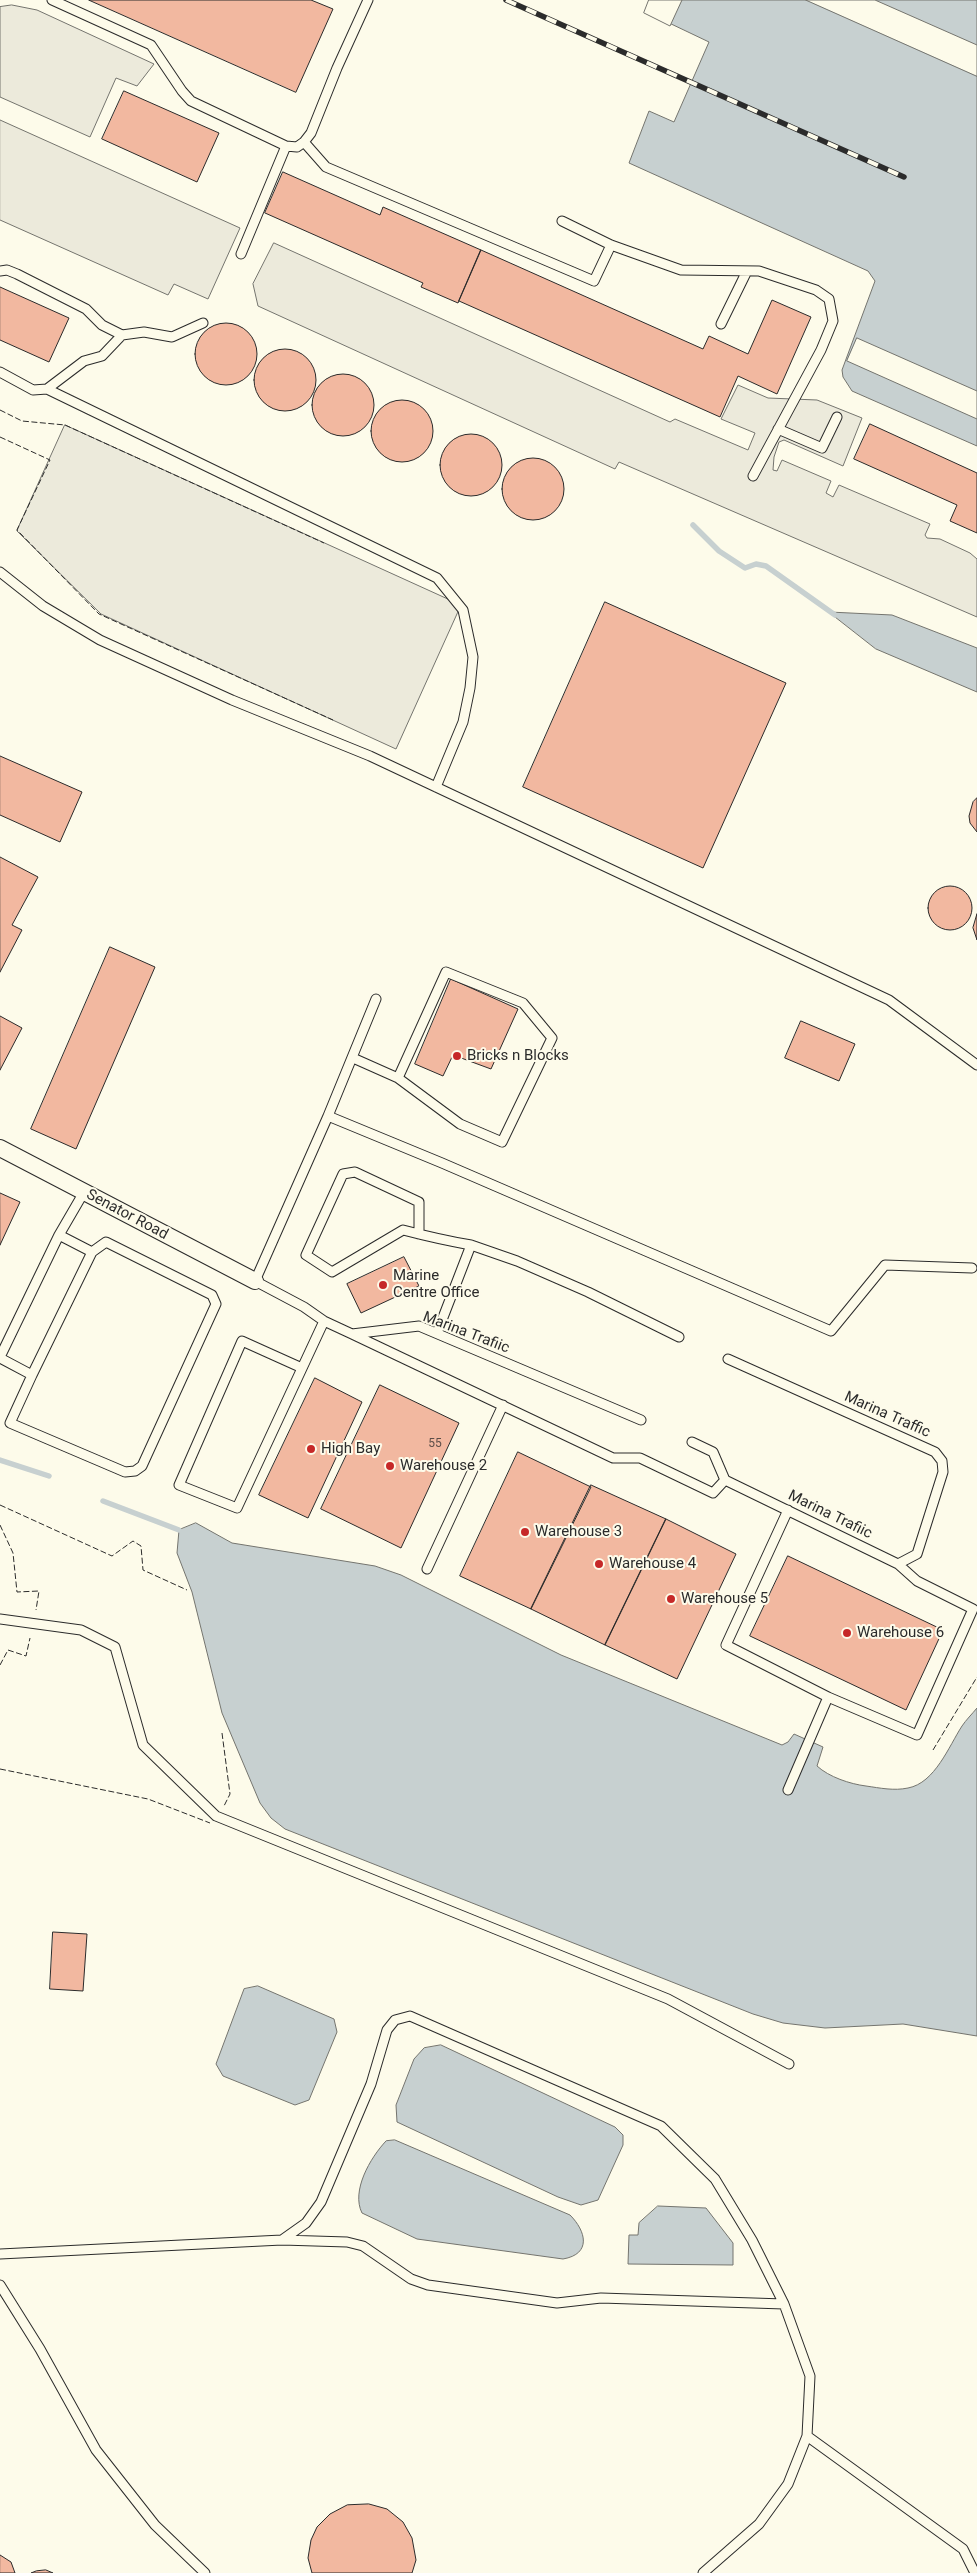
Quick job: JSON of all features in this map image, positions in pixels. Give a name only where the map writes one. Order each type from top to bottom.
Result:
[{"type":"street","name":"Senator Road","points":[[0,1148],[254,1281]]},
{"type":"lane","points":[[52,0],[151,45],[191,100],[286,146],[297,147],[311,133],[337,68],[368,0]]},
{"type":"lane","points":[[304,142],[326,167],[594,281],[612,245]]},
{"type":"lane","points":[[241,254],[286,146]]},
{"type":"lane","points":[[562,221],[612,245],[681,270],[759,271],[816,290],[829,299],[833,320],[822,350],[753,476]]},
{"type":"lane","points":[[0,271],[7,270],[17,274],[86,309],[102,325],[122,334],[144,332],[172,337],[203,323]]},
{"type":"lane","points":[[721,324],[747,271]]},
{"type":"lane","points":[[47,389],[84,361],[102,356],[122,334]]},
{"type":"lane","points":[[0,372],[33,390],[47,389],[437,578],[463,610],[472,657],[470,688],[463,722],[436,787]]},
{"type":"lane","points":[[778,429],[822,448],[837,417]]},
{"type":"lane","points":[[0,572],[43,606],[100,640],[232,700],[370,756],[889,1000],[977,1065]]},
{"type":"lane","points":[[353,1058],[398,1078],[460,1124],[502,1142],[552,1038],[523,1003],[446,972],[398,1078]]},
{"type":"lane","points":[[376,999],[328,1116],[254,1281],[304,1306],[324,1321],[613,1458],[640,1458],[713,1493],[725,1480],[713,1452],[692,1442]]},
{"type":"lane","points":[[328,1116],[442,1162],[831,1331],[884,1265],[972,1268]]},
{"type":"lane","points":[[419,1234],[419,1202],[355,1172],[343,1174],[306,1255],[332,1272],[403,1230],[419,1234],[471,1245],[517,1261],[579,1288],[679,1337]]},
{"type":"lane","points":[[32,1375],[0,1358],[59,1235],[84,1192]]},
{"type":"lane","points":[[59,1235],[92,1252]]},
{"type":"lane","points":[[106,1242],[212,1295],[216,1304],[142,1466],[135,1471],[125,1472],[10,1423],[92,1252],[106,1242]]},
{"type":"lane","points":[[437,1333],[471,1245]]},
{"type":"lane","points":[[302,1368],[242,1342],[179,1485],[237,1508],[324,1321]]},
{"type":"lane","name":"Marina Trafiic","points":[[352,1334],[404,1326],[419,1326],[641,1420]]},
{"type":"lane","name":"Marina Traffic","points":[[728,1359],[935,1452],[942,1461],[943,1472],[918,1554],[898,1564]]},
{"type":"lane","points":[[426,1569],[502,1405]]},
{"type":"lane","name":"Marina Trafiic","points":[[725,1480],[898,1564],[917,1581],[973,1609],[917,1735],[828,1696]]},
{"type":"lane","points":[[788,1510],[726,1645],[828,1696],[788,1790]]},
{"type":"lane","points":[[0,1619],[81,1630],[115,1647],[143,1745],[216,1816],[668,1999],[789,2064]]},
{"type":"lane","points":[[282,2240],[306,2223],[321,2202],[371,2084],[387,2030],[395,2020],[410,2016],[661,2126],[715,2180],[752,2240],[784,2304],[810,2376],[807,2436],[788,2484],[759,2524],[703,2573]]},
{"type":"lane","points":[[0,2254],[282,2240],[355,2244],[374,2252],[411,2279],[428,2285],[557,2303],[601,2298],[784,2304]]},
{"type":"lane","points":[[0,2285],[40,2349],[96,2450],[154,2525],[204,2573]]},
{"type":"lane","points":[[807,2436],[964,2549],[975,2573]]},
{"type":"shaded area","points":[[652,0],[977,0],[977,446],[852,391],[843,377],[842,370],[875,281],[868,271],[629,163],[649,111],[674,122],[709,42],[646,12]]},
{"type":"shaded area","points":[[12,5],[37,10],[154,64],[137,86],[116,78],[90,137],[0,97],[0,7]]},
{"type":"shaded area","points":[[0,120],[240,228],[208,299],[174,284],[168,295],[0,220]]},
{"type":"shaded area","points":[[274,243],[670,422],[675,419],[748,450],[755,433],[721,419],[738,385],[768,398],[817,400],[862,418],[843,466],[784,440],[779,442],[774,457],[773,470],[777,471],[782,460],[831,481],[826,493],[833,497],[839,485],[930,524],[925,535],[927,538],[940,539],[970,553],[977,559],[977,617],[619,462],[615,469],[258,306],[253,284]]},
{"type":"shaded area","points":[[65,425],[461,605],[396,749],[101,614],[17,531]]},
{"type":"shaded area","points":[[829,612],[892,615],[977,648],[977,692],[876,649]]},
{"type":"shaded area","points":[[196,1523],[232,1543],[375,1566],[401,1575],[561,1655],[782,1745],[788,1742],[794,1734],[823,1747],[817,1766],[834,1777],[853,1784],[892,1789],[903,1789],[918,1785],[934,1771],[962,1726],[977,1708],[977,2036],[903,2024],[825,2028],[783,2023],[753,2014],[285,1829],[271,1818],[260,1803],[222,1713],[192,1592],[177,1553],[179,1530]]},
{"type":"shaded area","points":[[258,1986],[334,2019],[337,2032],[309,2100],[295,2105],[223,2076],[216,2064],[244,1989]]},
{"type":"shaded area","points":[[441,2045],[615,2127],[623,2135],[623,2145],[598,2200],[581,2205],[558,2197],[397,2122],[396,2105],[414,2059],[424,2048]]},
{"type":"shaded area","points":[[395,2140],[570,2215],[580,2228],[583,2241],[582,2247],[579,2252],[563,2259],[417,2239],[362,2213],[359,2195],[368,2165],[386,2141]]},
{"type":"shaded area","points":[[658,2206],[706,2208],[733,2243],[733,2265],[628,2264],[629,2235],[638,2235],[639,2223]]},
{"type":"pier","points":[[649,0],[682,0],[670,26],[644,13]]},
{"type":"pier","points":[[806,0],[875,0],[977,45],[977,76]]},
{"type":"pier","points":[[857,338],[977,391],[977,419],[847,361]]},
{"type":"building","points":[[89,0],[311,0],[333,9],[296,92]]},
{"type":"building","points":[[124,91],[219,133],[197,182],[102,139]]},
{"type":"building","points":[[283,172],[380,215],[383,207],[481,250],[458,303],[421,287],[423,283],[265,213]]},
{"type":"building","points":[[481,250],[703,349],[709,336],[748,354],[772,300],[811,317],[777,394],[738,376],[720,417],[459,301]]},
{"type":"building","points":[[0,287],[69,318],[49,362],[0,340]]},
{"type":"building","points":[[220,323],[232,323],[248,332],[255,342],[257,354],[255,366],[248,376],[232,385],[220,385],[209,380],[200,371],[195,360],[195,348],[200,337],[209,328]]},
{"type":"building","points":[[279,349],[291,349],[307,358],[314,368],[316,380],[314,392],[307,402],[291,411],[279,411],[268,406],[259,397],[254,386],[254,374],[259,363],[268,354]]},
{"type":"building","points":[[337,374],[349,374],[365,383],[372,393],[374,405],[372,417],[365,427],[349,436],[337,436],[326,431],[317,422],[312,411],[312,399],[317,388],[326,379]]},
{"type":"building","points":[[396,400],[408,400],[424,409],[431,419],[433,431],[431,443],[424,453],[408,462],[396,462],[385,457],[376,448],[371,437],[371,425],[376,414],[385,405]]},
{"type":"building","points":[[870,424],[977,473],[977,533],[950,521],[957,505],[854,459]]},
{"type":"building","points":[[465,434],[477,434],[493,443],[500,453],[502,465],[500,477],[493,487],[477,496],[465,496],[454,491],[445,482],[440,471],[440,459],[445,448],[454,439]]},
{"type":"building","points":[[527,458],[539,458],[555,467],[562,477],[564,489],[562,501],[555,511],[539,520],[527,520],[516,515],[507,506],[502,495],[502,483],[507,472],[516,463]]},
{"type":"building","points":[[605,602],[786,683],[703,868],[523,787]]},
{"type":"building","points":[[0,756],[82,792],[60,842],[0,815]]},
{"type":"building","points":[[977,798],[977,832],[970,823],[969,816],[973,802]]},
{"type":"building","points":[[0,857],[38,877],[12,925],[22,930],[0,972]]},
{"type":"building","points":[[950,886],[962,890],[968,896],[972,908],[968,920],[962,926],[950,930],[938,926],[932,920],[928,908],[932,896],[938,890]]},
{"type":"building","points":[[977,914],[977,940],[973,928]]},
{"type":"building","points":[[110,947],[155,967],[76,1149],[31,1129]]},
{"type":"building","points":[[451,979],[518,1009],[491,1069],[453,1055],[443,1076],[415,1064]]},
{"type":"building","points":[[0,1016],[22,1028],[0,1070]]},
{"type":"building","points":[[801,1021],[855,1044],[839,1081],[785,1058]]},
{"type":"building","points":[[0,1193],[20,1202],[0,1245]]},
{"type":"building","name":"Marine Centre Office","points":[[404,1257],[419,1286],[361,1313],[347,1284]]},
{"type":"building","name":"High Bay","points":[[315,1378],[362,1402],[308,1518],[259,1495]]},
{"type":"building","name":"Warehouse 2","points":[[380,1385],[459,1423],[401,1548],[321,1509]]},
{"type":"building","name":"Warehouse 3","points":[[518,1452],[591,1487],[531,1609],[460,1576]]},
{"type":"building","name":"Warehouse 4","points":[[591,1485],[666,1519],[605,1645],[531,1609]]},
{"type":"building","name":"Warehouse 5","points":[[666,1519],[736,1554],[677,1679],[605,1645]]},
{"type":"building","name":"Warehouse 6","points":[[788,1556],[943,1630],[906,1710],[750,1636]]},
{"type":"building","points":[[53,1932],[87,1934],[83,1991],[50,1989]]},
{"type":"building","points":[[369,2504],[387,2509],[403,2522],[412,2538],[416,2560],[412,2573],[312,2573],[308,2558],[311,2540],[317,2527],[330,2514],[347,2505]]},
{"type":"building","points":[[0,2555],[11,2562],[15,2573],[0,2573]]},
{"type":"building","points":[[46,2570],[53,2573],[31,2573],[36,2571]]},
{"type":"waterway","points":[[693,525],[719,551],[745,568],[756,564],[766,566],[835,615]]},
{"type":"waterway","points":[[0,1460],[49,1476]]},
{"type":"waterway","points":[[103,1501],[179,1530]]},
{"type":"railway","points":[[506,0],[904,177]]},
{"type":"fence","points":[[0,410],[22,421],[65,425],[324,543]]},
{"type":"fence","points":[[0,437],[50,460],[17,530],[99,614],[333,720]]},
{"type":"fence","points":[[0,1505],[112,1556],[133,1541],[141,1546],[143,1570],[187,1590]]},
{"type":"fence","points":[[0,1525],[13,1553],[17,1592],[39,1591],[36,1610]]},
{"type":"fence","points":[[0,1665],[8,1650],[26,1656],[30,1638]]},
{"type":"fence","points":[[933,1750],[977,1677]]},
{"type":"fence","points":[[222,1733],[230,1794],[224,1806]]},
{"type":"fence","points":[[0,1769],[148,1799],[210,1823]]},
{"type":"place","name":"Bricks n Blocks","points":[[457,1056]]},
{"type":"place","name":"Marine Centre Office","points":[[383,1285]]},
{"type":"place","name":"High Bay","points":[[311,1449]]},
{"type":"place","name":"Warehouse 2","points":[[390,1466]]},
{"type":"place","name":"Warehouse 3","points":[[525,1532]]},
{"type":"place","name":"Warehouse 4","points":[[599,1564]]},
{"type":"place","name":"Warehouse 5","points":[[671,1599]]},
{"type":"place","name":"Warehouse 6","points":[[847,1633]]}]
